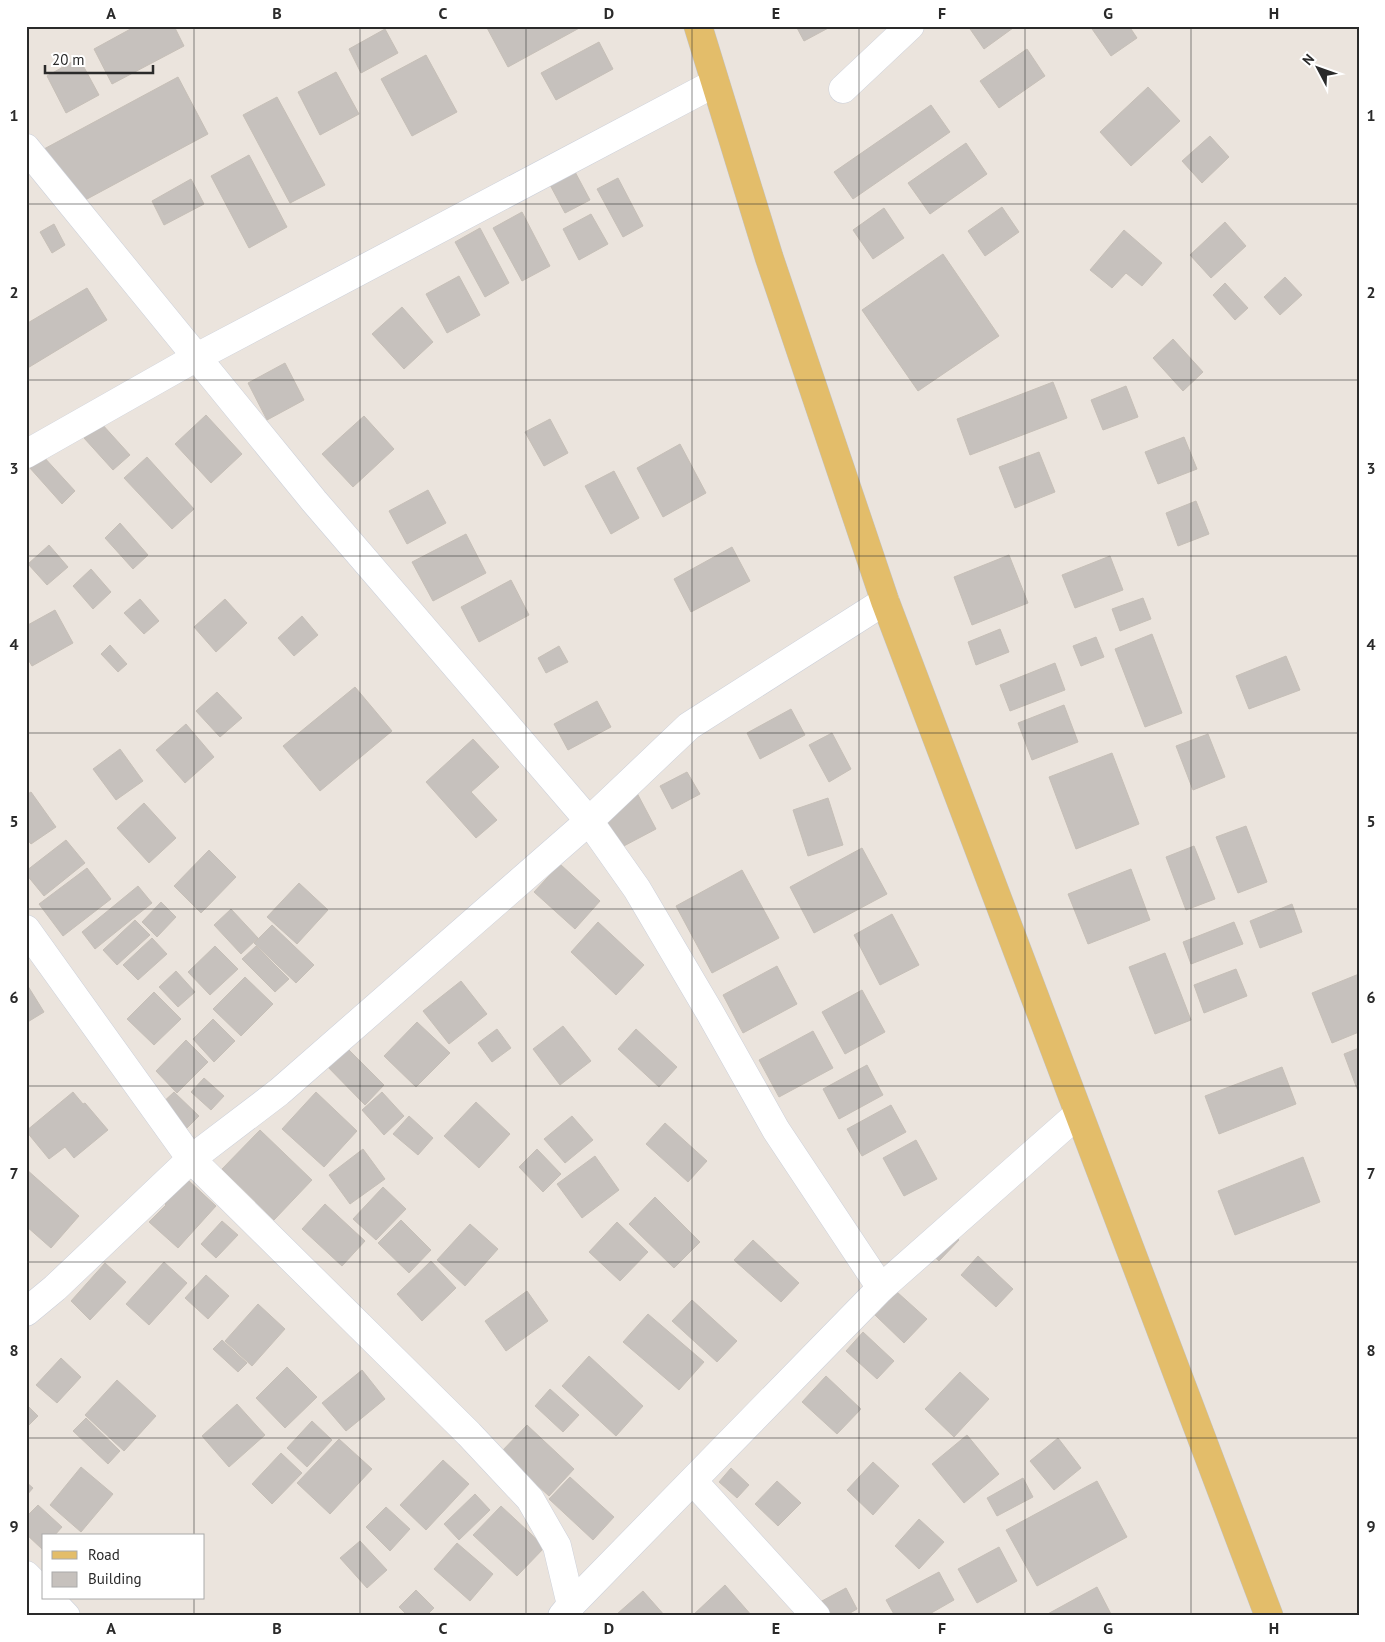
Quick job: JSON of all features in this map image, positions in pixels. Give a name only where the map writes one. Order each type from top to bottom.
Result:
[{"type":"main road","points":[[698,26],[769,257],[886,601],[1269,1616]]},
{"type":"street","points":[[843,89],[910,26]]},
{"type":"street","points":[[26,454],[197,357],[715,83]]},
{"type":"street","points":[[26,148],[314,500],[590,821],[637,889],[776,1130],[881,1288]]},
{"type":"street","points":[[26,1312],[55,1288],[191,1159],[279,1092],[590,821],[689,726],[886,601]]},
{"type":"street","points":[[26,929],[191,1159],[469,1434],[530,1499],[557,1546],[566,1610]]},
{"type":"street","points":[[566,1610],[881,1288],[1078,1114]]},
{"type":"street","points":[[692,1482],[816,1616]]},
{"type":"street","points":[[26,1575],[42,1591]]},
{"type":"street","points":[[26,1614],[42,1600]]},
{"type":"street","points":[[51,1600],[66,1616]]},
{"type":"building","points":[[136,26],[174,26],[184,46],[112,84],[94,49]]},
{"type":"building","points":[[486,26],[583,26],[508,67]]},
{"type":"building","points":[[796,26],[832,26],[804,41]]},
{"type":"building","points":[[968,26],[1012,26],[1013,28],[984,49]]},
{"type":"building","points":[[1090,26],[1129,26],[1137,38],[1111,56]]},
{"type":"building","points":[[385,29],[398,53],[361,73],[349,49]]},
{"type":"building","points":[[599,42],[613,69],[556,100],[541,73]]},
{"type":"building","points":[[1027,49],[1045,76],[999,108],[980,81]]},
{"type":"building","points":[[426,55],[457,112],[412,136],[381,79]]},
{"type":"building","points":[[79,58],[99,95],[66,113],[47,76]]},
{"type":"building","points":[[336,72],[359,114],[320,135],[298,92]]},
{"type":"building","points":[[178,77],[208,134],[74,206],[44,149]]},
{"type":"building","points":[[1148,87],[1180,121],[1131,166],[1100,132]]},
{"type":"building","points":[[277,97],[325,185],[290,203],[243,115]]},
{"type":"building","points":[[931,105],[950,132],[853,199],[834,172]]},
{"type":"building","points":[[1210,136],[1229,157],[1202,183],[1182,161]]},
{"type":"building","points":[[966,143],[987,174],[930,214],[908,183]]},
{"type":"building","points":[[249,155],[287,227],[249,248],[211,176]]},
{"type":"building","points":[[574,170],[590,200],[565,213],[549,183]]},
{"type":"building","points":[[618,178],[643,226],[623,237],[597,189]]},
{"type":"building","points":[[191,179],[204,204],[164,225],[152,201]]},
{"type":"building","points":[[1002,207],[1019,232],[985,256],[968,231]]},
{"type":"building","points":[[884,208],[904,238],[873,259],[853,230]]},
{"type":"building","points":[[522,212],[550,266],[522,281],[493,228]]},
{"type":"building","points":[[591,214],[608,244],[579,260],[563,229]]},
{"type":"building","points":[[1225,222],[1246,246],[1211,278],[1190,255]]},
{"type":"building","points":[[54,224],[65,245],[52,253],[40,232]]},
{"type":"building","points":[[480,228],[509,283],[485,297],[455,242]]},
{"type":"building","points":[[1124,230],[1162,263],[1142,286],[1126,273],[1112,288],[1090,270]]},
{"type":"building","points":[[943,254],[999,336],[918,391],[862,310]]},
{"type":"building","points":[[459,276],[480,315],[447,333],[426,294]]},
{"type":"building","points":[[1285,277],[1302,295],[1280,315],[1264,297]]},
{"type":"building","points":[[1225,283],[1248,308],[1235,320],[1213,295]]},
{"type":"building","points":[[87,288],[107,320],[26,369],[26,324]]},
{"type":"building","points":[[402,307],[433,342],[404,369],[372,334]]},
{"type":"building","points":[[1173,339],[1203,372],[1183,391],[1153,358]]},
{"type":"building","points":[[285,363],[304,400],[267,420],[248,383]]},
{"type":"building","points":[[1053,382],[1067,418],[970,455],[957,419]]},
{"type":"building","points":[[1126,386],[1138,417],[1103,430],[1091,400]]},
{"type":"building","points":[[206,415],[242,454],[211,483],[175,444]]},
{"type":"building","points":[[364,416],[394,449],[353,487],[322,454]]},
{"type":"building","points":[[550,419],[568,453],[544,466],[525,432]]},
{"type":"building","points":[[101,423],[130,455],[113,470],[84,438]]},
{"type":"building","points":[[1184,437],[1197,469],[1158,484],[1145,452]]},
{"type":"building","points":[[680,444],[706,493],[663,517],[637,468]]},
{"type":"building","points":[[1039,452],[1055,492],[1015,508],[999,467]]},
{"type":"building","points":[[42,455],[75,491],[62,504],[29,467]]},
{"type":"building","points":[[147,457],[194,509],[172,529],[124,478]]},
{"type":"building","points":[[614,471],[639,518],[611,534],[585,486]]},
{"type":"building","points":[[428,490],[446,523],[407,544],[389,511]]},
{"type":"building","points":[[1196,501],[1209,534],[1178,546],[1166,513]]},
{"type":"building","points":[[120,523],[148,555],[133,569],[105,538]]},
{"type":"building","points":[[466,534],[486,573],[433,601],[412,562]]},
{"type":"building","points":[[49,545],[68,567],[47,585],[28,564]]},
{"type":"building","points":[[732,547],[750,581],[691,612],[674,579]]},
{"type":"building","points":[[1009,555],[1028,603],[972,625],[954,577]]},
{"type":"building","points":[[1110,556],[1123,590],[1075,608],[1062,575]]},
{"type":"building","points":[[91,569],[111,592],[93,609],[73,586]]},
{"type":"building","points":[[511,580],[529,615],[479,642],[461,607]]},
{"type":"building","points":[[1143,598],[1151,619],[1120,631],[1112,609]]},
{"type":"building","points":[[140,599],[159,621],[144,634],[124,613]]},
{"type":"building","points":[[225,599],[247,623],[216,652],[194,627]]},
{"type":"building","points":[[55,610],[73,643],[32,666],[26,656],[26,626]]},
{"type":"building","points":[[302,616],[318,635],[294,656],[278,638]]},
{"type":"building","points":[[1000,629],[1009,652],[976,665],[968,642]]},
{"type":"building","points":[[1152,634],[1182,713],[1145,727],[1115,649]]},
{"type":"building","points":[[1096,637],[1104,657],[1081,666],[1073,646]]},
{"type":"building","points":[[110,645],[127,664],[118,672],[101,654]]},
{"type":"building","points":[[559,646],[568,662],[546,673],[538,658]]},
{"type":"building","points":[[1286,656],[1300,690],[1249,709],[1236,676]]},
{"type":"building","points":[[1055,663],[1065,690],[1010,711],[1000,685]]},
{"type":"building","points":[[355,687],[392,731],[320,791],[283,746]]},
{"type":"building","points":[[217,692],[242,718],[220,737],[196,711]]},
{"type":"building","points":[[597,701],[611,727],[568,750],[554,724]]},
{"type":"building","points":[[1064,705],[1078,742],[1032,760],[1018,723]]},
{"type":"building","points":[[791,709],[805,735],[760,759],[747,733]]},
{"type":"building","points":[[186,724],[214,757],[185,783],[156,750]]},
{"type":"building","points":[[832,733],[851,769],[829,782],[809,745]]},
{"type":"building","points":[[1208,734],[1225,777],[1193,790],[1176,746]]},
{"type":"building","points":[[473,739],[499,767],[471,792],[497,820],[476,838],[426,782]]},
{"type":"building","points":[[120,749],[143,781],[116,800],[93,769]]},
{"type":"building","points":[[1112,753],[1139,824],[1076,849],[1049,777]]},
{"type":"building","points":[[687,772],[700,794],[672,809],[660,786]]},
{"type":"building","points":[[31,792],[56,827],[31,844],[26,838],[26,795]]},
{"type":"building","points":[[637,793],[656,829],[620,848],[601,812]]},
{"type":"building","points":[[828,798],[843,845],[808,856],[793,810]]},
{"type":"building","points":[[144,803],[176,838],[149,863],[117,828]]},
{"type":"building","points":[[1246,826],[1267,882],[1238,893],[1216,837]]},
{"type":"building","points":[[66,840],[85,863],[44,896],[26,874],[26,871]]},
{"type":"building","points":[[1194,846],[1215,899],[1186,910],[1166,857]]},
{"type":"building","points":[[862,848],[887,894],[814,933],[790,887]]},
{"type":"building","points":[[209,850],[236,877],[201,913],[174,886]]},
{"type":"building","points":[[560,864],[600,901],[575,929],[534,892]]},
{"type":"building","points":[[87,868],[111,899],[63,936],[39,904]]},
{"type":"building","points":[[1131,869],[1150,920],[1088,944],[1068,894]]},
{"type":"building","points":[[742,870],[779,938],[712,973],[676,906]]},
{"type":"building","points":[[299,883],[328,910],[297,944],[267,917]]},
{"type":"building","points":[[138,886],[152,903],[95,949],[82,932]]},
{"type":"building","points":[[161,902],[176,917],[157,937],[142,922]]},
{"type":"building","points":[[1292,904],[1302,932],[1260,948],[1250,921]]},
{"type":"building","points":[[231,909],[258,938],[241,954],[214,925]]},
{"type":"building","points":[[892,914],[919,965],[880,985],[854,935]]},
{"type":"building","points":[[135,920],[150,935],[117,965],[103,950]]},
{"type":"building","points":[[598,922],[644,965],[616,995],[571,952]]},
{"type":"building","points":[[1234,922],[1243,944],[1191,964],[1183,942]]},
{"type":"building","points":[[272,925],[314,965],[296,983],[254,943]]},
{"type":"building","points":[[152,938],[167,954],[138,980],[123,965]]},
{"type":"building","points":[[215,946],[238,969],[210,995],[188,972]]},
{"type":"building","points":[[256,946],[289,979],[275,992],[242,959]]},
{"type":"building","points":[[1165,953],[1191,1020],[1155,1034],[1129,967]]},
{"type":"building","points":[[777,966],[797,1004],[743,1033],[723,995]]},
{"type":"building","points":[[1236,969],[1247,996],[1204,1013],[1194,985]]},
{"type":"building","points":[[176,971],[195,992],[178,1007],[159,987]]},
{"type":"building","points":[[1359,974],[1359,1032],[1332,1043],[1312,993]]},
{"type":"building","points":[[245,977],[273,1004],[241,1036],[213,1009]]},
{"type":"building","points":[[461,981],[487,1014],[449,1044],[423,1011]]},
{"type":"building","points":[[26,983],[44,1012],[26,1023]]},
{"type":"building","points":[[862,990],[885,1032],[845,1054],[822,1012]]},
{"type":"building","points":[[154,992],[181,1019],[154,1045],[127,1019]]},
{"type":"building","points":[[213,1019],[235,1041],[214,1062],[193,1039]]},
{"type":"building","points":[[417,1022],[450,1053],[416,1087],[384,1056]]},
{"type":"building","points":[[563,1026],[591,1061],[560,1085],[533,1049]]},
{"type":"building","points":[[497,1029],[511,1048],[492,1062],[478,1043]]},
{"type":"building","points":[[636,1029],[677,1067],[659,1087],[618,1049]]},
{"type":"building","points":[[813,1031],[833,1068],[779,1097],[759,1060]]},
{"type":"building","points":[[186,1040],[208,1062],[177,1093],[156,1071]]},
{"type":"building","points":[[341,1042],[384,1085],[365,1105],[322,1061]]},
{"type":"building","points":[[1359,1048],[1359,1094],[1344,1054]]},
{"type":"building","points":[[867,1065],[883,1095],[839,1119],[823,1089]]},
{"type":"building","points":[[1282,1067],[1296,1104],[1219,1134],[1205,1096]]},
{"type":"building","points":[[204,1078],[224,1096],[211,1110],[191,1092]]},
{"type":"building","points":[[73,1092],[108,1130],[74,1158],[65,1147],[49,1159],[26,1131]]},
{"type":"building","points":[[174,1092],[199,1116],[184,1131],[159,1106]]},
{"type":"building","points":[[316,1092],[357,1131],[324,1167],[282,1129]]},
{"type":"building","points":[[382,1092],[404,1116],[384,1135],[362,1110]]},
{"type":"building","points":[[476,1102],[510,1134],[479,1168],[444,1136]]},
{"type":"building","points":[[891,1105],[906,1132],[862,1156],[847,1129]]},
{"type":"building","points":[[409,1116],[433,1138],[418,1155],[393,1134]]},
{"type":"building","points":[[572,1116],[593,1140],[565,1163],[544,1139]]},
{"type":"building","points":[[665,1123],[707,1161],[688,1182],[646,1144]]},
{"type":"building","points":[[260,1130],[312,1180],[274,1220],[222,1169]]},
{"type":"building","points":[[916,1140],[937,1179],[904,1196],[883,1158]]},
{"type":"building","points":[[363,1149],[385,1179],[350,1204],[329,1175]]},
{"type":"building","points":[[537,1149],[561,1174],[543,1192],[519,1167]]},
{"type":"building","points":[[595,1156],[619,1190],[582,1218],[557,1184]]},
{"type":"building","points":[[1303,1157],[1320,1202],[1235,1235],[1218,1191]]},
{"type":"building","points":[[26,1169],[79,1216],[51,1248],[26,1226]]},
{"type":"building","points":[[188,1180],[216,1206],[178,1248],[149,1222],[166,1205],[160,1198],[175,1183],[181,1188]]},
{"type":"building","points":[[383,1187],[406,1209],[376,1240],[353,1219]]},
{"type":"building","points":[[655,1197],[700,1242],[674,1268],[629,1224]]},
{"type":"building","points":[[325,1204],[365,1241],[342,1266],[302,1229]]},
{"type":"building","points":[[401,1220],[431,1250],[409,1273],[378,1243]]},
{"type":"building","points":[[222,1221],[238,1235],[216,1258],[201,1244]]},
{"type":"building","points":[[617,1222],[648,1252],[620,1281],[589,1252]]},
{"type":"building","points":[[470,1224],[498,1249],[465,1286],[437,1260]]},
{"type":"building","points":[[946,1227],[959,1240],[939,1261],[926,1249]]},
{"type":"building","points":[[753,1240],[799,1283],[781,1302],[734,1260]]},
{"type":"building","points":[[978,1256],[1013,1289],[996,1307],[961,1275]]},
{"type":"building","points":[[431,1261],[456,1288],[422,1321],[397,1294]]},
{"type":"building","points":[[164,1262],[187,1283],[149,1325],[126,1304]]},
{"type":"building","points":[[105,1263],[126,1282],[90,1320],[71,1301]]},
{"type":"building","points":[[206,1275],[229,1296],[208,1319],[185,1298]]},
{"type":"building","points":[[527,1291],[548,1321],[506,1351],[485,1321]]},
{"type":"building","points":[[897,1292],[927,1319],[904,1343],[875,1315]]},
{"type":"building","points":[[692,1300],[737,1341],[717,1362],[672,1321]]},
{"type":"building","points":[[258,1304],[285,1329],[252,1366],[225,1341]]},
{"type":"building","points":[[648,1314],[704,1362],[679,1390],[623,1342]]},
{"type":"building","points":[[863,1332],[894,1361],[877,1379],[846,1351]]},
{"type":"building","points":[[222,1340],[247,1363],[238,1372],[213,1349]]},
{"type":"building","points":[[589,1356],[643,1406],[616,1436],[562,1386]]},
{"type":"building","points":[[61,1358],[81,1377],[57,1403],[36,1385]]},
{"type":"building","points":[[287,1367],[317,1397],[285,1428],[256,1398]]},
{"type":"building","points":[[362,1370],[385,1399],[346,1431],[322,1403]]},
{"type":"building","points":[[960,1372],[989,1399],[954,1437],[925,1409]]},
{"type":"building","points":[[826,1376],[861,1409],[837,1434],[802,1402]]},
{"type":"building","points":[[117,1380],[156,1416],[124,1451],[85,1415]]},
{"type":"building","points":[[550,1389],[579,1415],[563,1432],[535,1406]]},
{"type":"building","points":[[26,1404],[38,1416],[26,1428]]},
{"type":"building","points":[[237,1404],[265,1435],[229,1467],[202,1436]]},
{"type":"building","points":[[86,1418],[120,1451],[108,1464],[73,1431]]},
{"type":"building","points":[[312,1421],[332,1440],[307,1467],[287,1448]]},
{"type":"building","points":[[527,1425],[574,1469],[549,1496],[501,1452]]},
{"type":"building","points":[[967,1435],[999,1474],[964,1503],[932,1464]]},
{"type":"building","points":[[1058,1438],[1081,1468],[1054,1490],[1030,1461]]},
{"type":"building","points":[[339,1439],[372,1469],[330,1514],[297,1483]]},
{"type":"building","points":[[281,1453],[302,1473],[272,1504],[252,1484]]},
{"type":"building","points":[[443,1460],[469,1484],[426,1530],[400,1505]]},
{"type":"building","points":[[873,1462],[899,1486],[873,1515],[847,1490]]},
{"type":"building","points":[[81,1467],[113,1494],[81,1532],[50,1505]]},
{"type":"building","points":[[731,1468],[749,1485],[737,1498],[719,1482]]},
{"type":"building","points":[[570,1477],[614,1517],[593,1540],[549,1499]]},
{"type":"building","points":[[1023,1478],[1033,1497],[997,1516],[987,1498]]},
{"type":"building","points":[[777,1481],[801,1503],[778,1526],[755,1504]]},
{"type":"building","points":[[1097,1481],[1127,1537],[1037,1586],[1006,1530]]},
{"type":"building","points":[[26,1482],[33,1488],[26,1496]]},
{"type":"building","points":[[475,1494],[490,1510],[459,1540],[444,1524]]},
{"type":"building","points":[[38,1505],[62,1527],[56,1534],[42,1534],[42,1549],[26,1534],[26,1517]]},
{"type":"building","points":[[501,1506],[545,1547],[517,1576],[473,1535]]},
{"type":"building","points":[[386,1507],[410,1529],[390,1551],[366,1527]]},
{"type":"building","points":[[919,1519],[944,1542],[919,1569],[895,1546]]},
{"type":"building","points":[[360,1541],[387,1570],[367,1588],[340,1558]]},
{"type":"building","points":[[457,1543],[493,1574],[470,1601],[434,1569]]},
{"type":"building","points":[[999,1547],[1017,1581],[977,1603],[958,1569]]},
{"type":"building","points":[[939,1572],[954,1600],[926,1616],[895,1616],[886,1600]]},
{"type":"building","points":[[725,1585],[752,1616],[692,1616]]},
{"type":"building","points":[[1097,1587],[1112,1616],[1044,1616]]},
{"type":"building","points":[[846,1588],[857,1609],[845,1616],[828,1616],[820,1602]]},
{"type":"building","points":[[416,1590],[434,1608],[426,1616],[408,1616],[399,1607]]},
{"type":"building","points":[[643,1591],[665,1616],[619,1616],[617,1614]]}]
